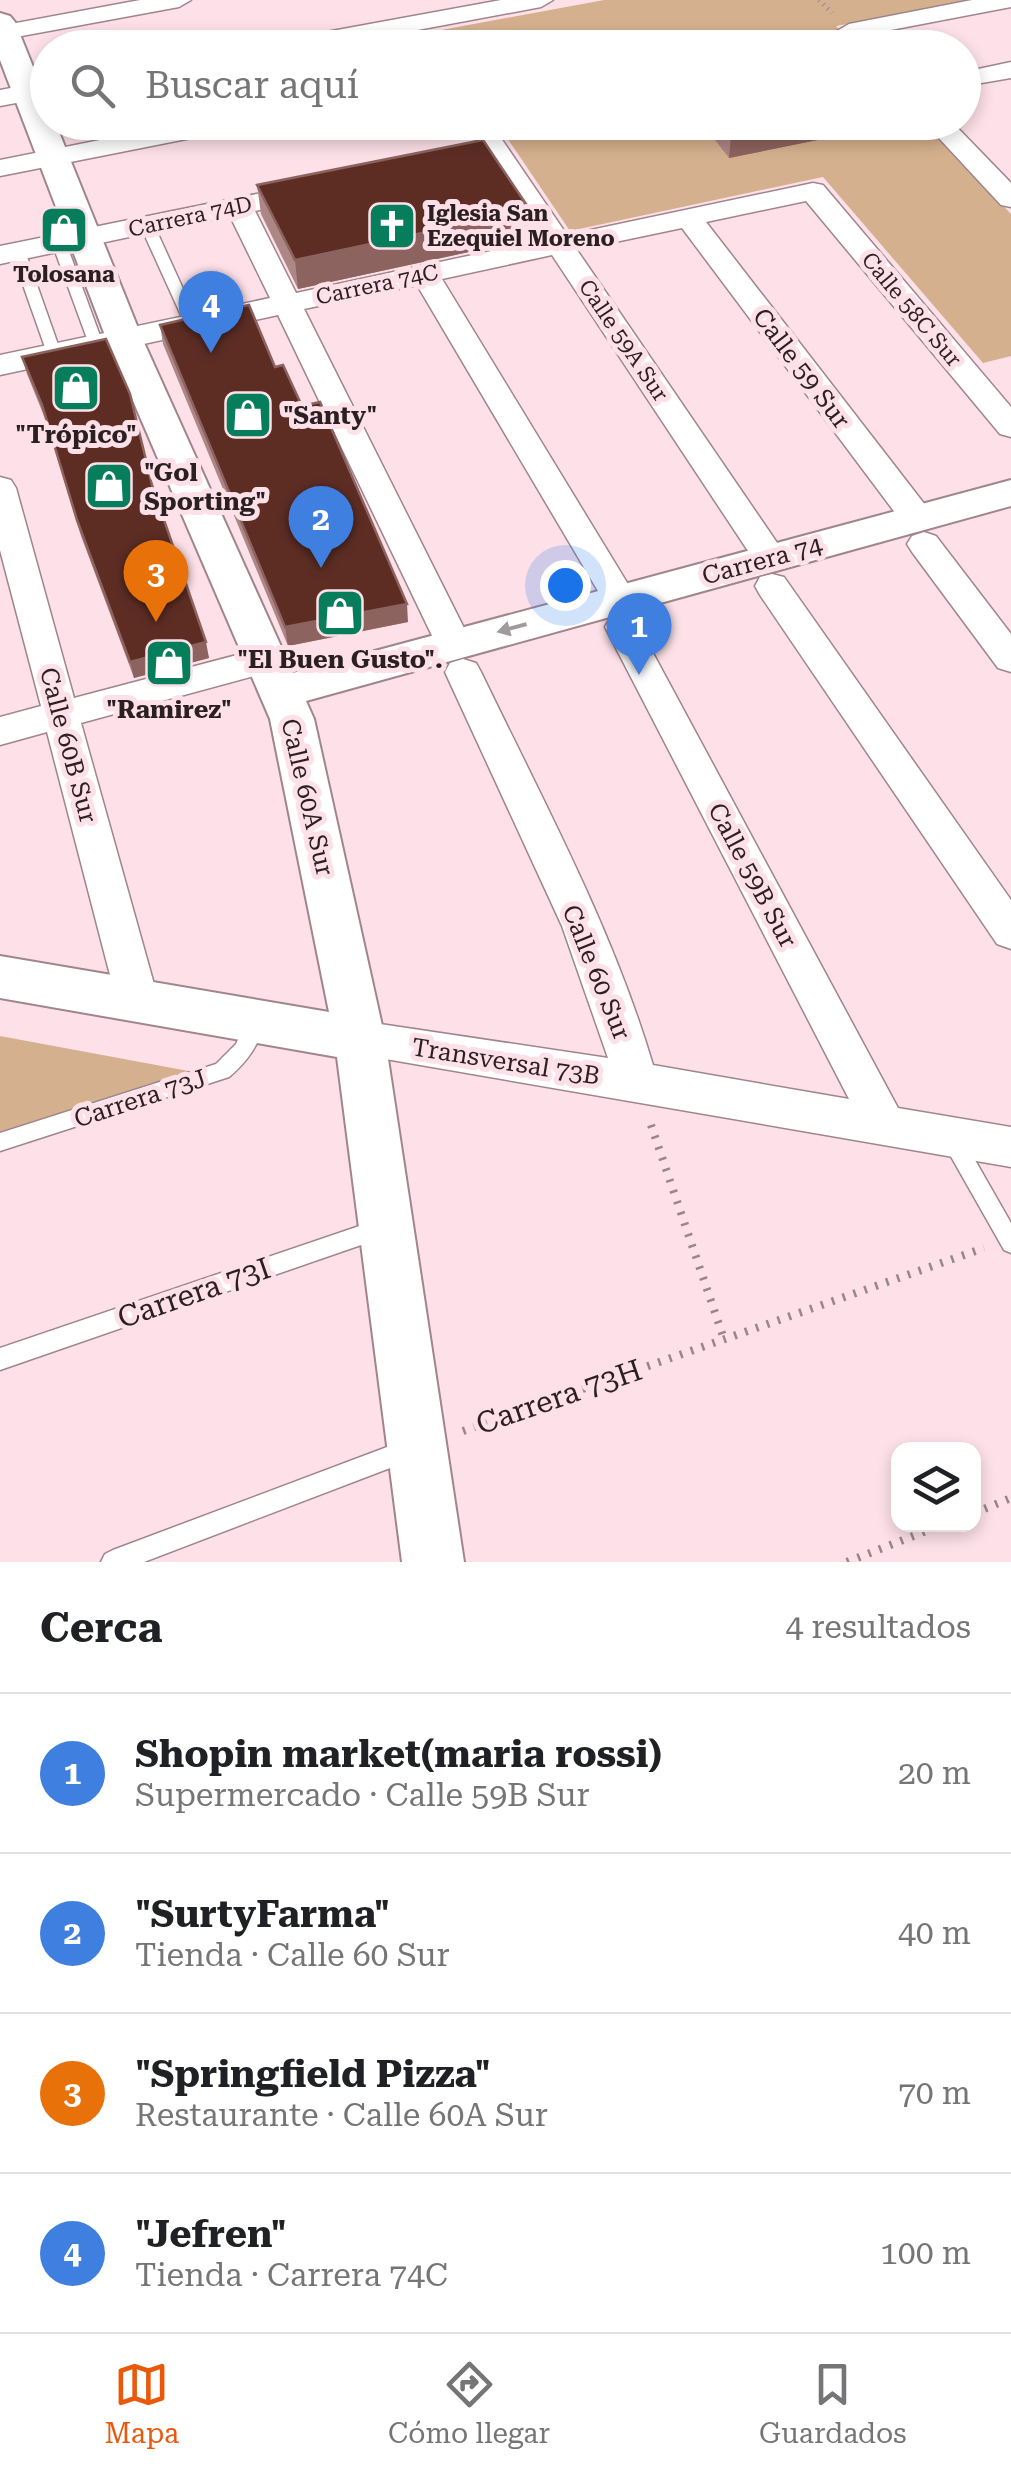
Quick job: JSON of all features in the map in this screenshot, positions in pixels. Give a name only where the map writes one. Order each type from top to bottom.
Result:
[{"type":"street","points":[[1,29],[179,0]]},
{"type":"street","points":[[395,0],[415,30]]},
{"type":"street","points":[[378,30],[541,0]]},
{"type":"street","points":[[892,30],[1010,0]]},
{"type":"street","name":"Calle 60A Sur","points":[[1,29],[25,93]]},
{"type":"street","points":[[981,76],[1011,70]]},
{"type":"street","name":"Calle 60A Sur","points":[[45,140],[72,240],[110,342],[280,690],[360,1039],[433,1562]]},
{"type":"street","points":[[0,168],[142,140]]},
{"type":"street","name":"Calle 59A Sur","points":[[489,140],[1011,932]]},
{"type":"street","points":[[954,140],[1011,199]]},
{"type":"street","points":[[973,160],[1011,152]]},
{"type":"street","points":[[461,160],[498,153]]},
{"type":"street","name":"Carrera 74D","points":[[9,253],[332,187]]},
{"type":"street","name":"Carrera 74C","points":[[0,365],[812,191]]},
{"type":"street","name":"Calle 58C Sur","points":[[812,191],[1011,427]]},
{"type":"street","name":"Calle 60 Sur","points":[[239,206],[458,658],[599,967],[622,1025],[636,1081]]},
{"type":"street","name":"Calle 59 Sur","points":[[688,217],[1011,659]]},
{"type":"street","name":"Calle 59B Sur","points":[[425,274],[621,613],[884,1122]]},
{"type":"street","name":"Calle 60B Sur","points":[[0,488],[138,1002]]},
{"type":"street","name":"Carrera 74","points":[[280,690],[458,658],[920,531],[1011,493]]},
{"type":"street","name":"Carrera 74","points":[[920,531],[1011,520]]},
{"type":"street","points":[[0,732],[61,715],[280,690]]},
{"type":"street","name":"Transversal 73B","points":[[0,977],[1011,1146]]},
{"type":"lane","points":[[147,225],[192,324]]},
{"type":"lane","points":[[9,253],[54,353]]},
{"type":"lane","name":"Carrera 73J","points":[[0,1142],[222,1071],[239,1058],[255,1022]]},
{"type":"lane","points":[[949,1134],[1010,1241]]},
{"type":"lane","name":"Carrera 73I","points":[[0,1359],[388,1226]]},
{"type":"lane","points":[[112,1562],[418,1447]]},
{"type":"path","points":[[636,1081],[724,1339]]},
{"type":"path","name":"Carrera 73H","points":[[418,1447],[1010,1241]]},
{"type":"path","points":[[981,1510],[1011,1498]]},
{"type":"path","points":[[848,1562],[924,1532]]},
{"type":"shaded area","points":[[604,0],[973,0],[836,26],[840,30],[441,30]]},
{"type":"shaded area","points":[[508,140],[941,140],[1011,214],[1011,356],[983,363],[823,177],[570,231]]},
{"type":"shaded area","points":[[0,1036],[210,1075],[0,1139]]},
{"type":"building","name":"Iglesia San Ezequiel Moreno","points":[[483,140],[530,210],[295,260],[257,185]]},
{"type":"building","points":[[249,305],[275,367],[283,365],[302,406],[320,402],[407,604],[285,627],[160,325]]},
{"type":"building","points":[[106,339],[130,394],[152,485],[206,642],[130,662],[22,357]]},
{"type":"place","name":"Iglesia San Ezequiel Moreno","points":[[392,226]]},
{"type":"place","name":"Tolosana","points":[[64,230]]},
{"type":"place","name":"\"Jefren\"","points":[[211,353]]},
{"type":"place","name":"\"Trópico\"","points":[[76,388]]},
{"type":"place","name":"\"Santy\"","points":[[248,415]]},
{"type":"place","name":"\"Gol Sporting\"","points":[[109,486]]},
{"type":"place","name":"\"SurtyFarma\"","points":[[321,568]]},
{"type":"place","name":"\"El Buen Gusto\".","points":[[340,613]]},
{"type":"place","name":"\"Springfield Pizza\"","points":[[156,622]]},
{"type":"place","name":"\"Ramirez\"","points":[[169,663]]},
{"type":"place","name":"Shopin market(maria rossi)","points":[[639,675]]}]
